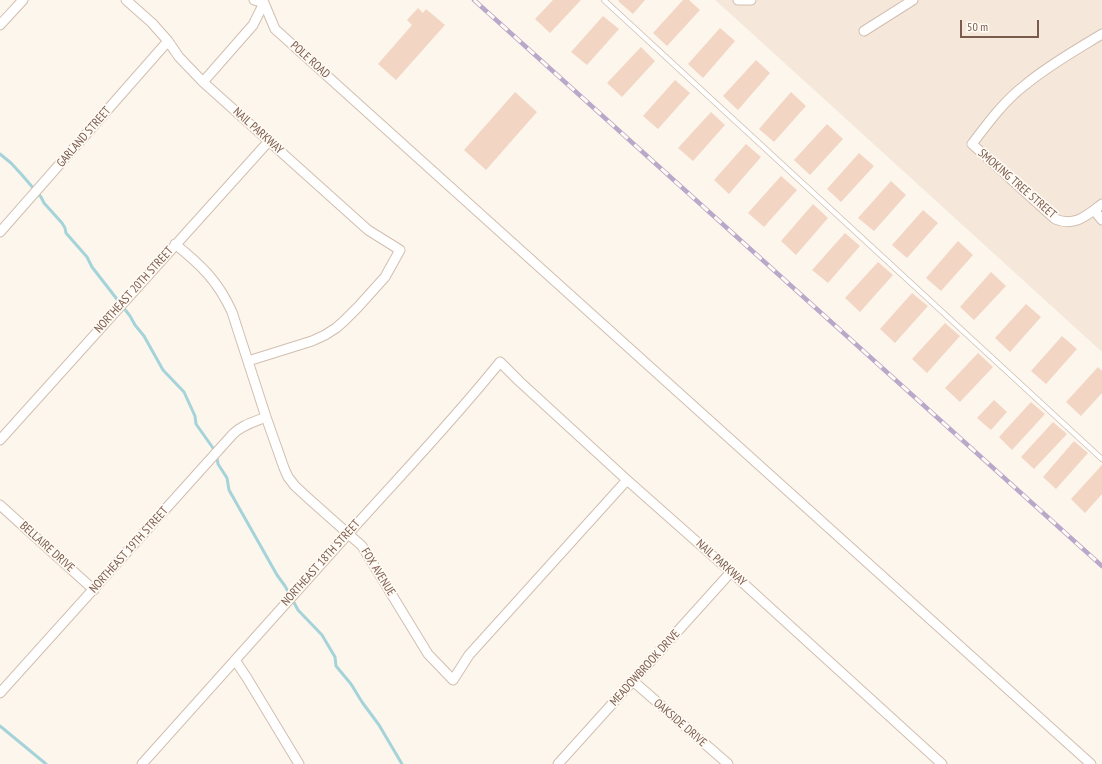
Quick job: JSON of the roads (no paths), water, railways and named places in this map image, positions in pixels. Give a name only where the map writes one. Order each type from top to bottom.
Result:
[{"type":"street","points":[[0,25],[23,0]]},
{"type":"street","name":"NAIL PARKWAY","points":[[126,0],[152,23],[203,82],[368,230],[400,250],[385,277],[358,307],[336,328],[312,341],[248,361]]},
{"type":"street","points":[[203,82],[253,25],[267,1],[254,0]]},
{"type":"street","points":[[738,0],[751,0]]},
{"type":"street","points":[[864,31],[913,0]]},
{"type":"street","name":"POLE ROAD","points":[[267,1],[275,29],[1091,764]]},
{"type":"street","name":"SMOKING TREE STREET","points":[[1098,207],[1076,221],[1063,222],[1055,219],[972,144],[1009,99],[1024,85],[1102,34]]},
{"type":"street","name":"GARLAND STREET","points":[[0,232],[168,41]]},
{"type":"street","name":"NORTHEAST 20TH STREET","points":[[0,440],[117,308],[269,141]]},
{"type":"street","points":[[1098,207],[1102,220]]},
{"type":"street","name":"FOX AVENUE","points":[[175,244],[202,267],[225,297],[232,312],[266,417],[288,477],[295,486],[362,546],[428,654],[453,680],[469,655],[627,480]]},
{"type":"street","name":"NAIL PARKWAY","points":[[500,362],[518,381],[942,764]]},
{"type":"street","name":"NORTHEAST 18TH STREET","points":[[142,764],[348,533],[447,425],[500,362]]},
{"type":"street","name":"NORTHEAST 19TH STREET","points":[[1,692],[220,448],[239,429],[247,424],[266,417]]},
{"type":"street","name":"BELLAIRE DRIVE","points":[[0,505],[94,590]]},
{"type":"street","name":"MEADOWBROOK DRIVE","points":[[558,764],[731,572]]},
{"type":"street","points":[[234,660],[247,678],[299,764]]},
{"type":"street","name":"OAKSIDE DRIVE","points":[[633,681],[728,764]]},
{"type":"lane","points":[[604,0],[1102,459]]},
{"type":"waterway","points":[[0,154],[22,175],[62,223],[66,233],[87,257],[92,267],[130,316],[144,336],[163,370],[184,392],[195,416],[196,424],[214,451]]},
{"type":"waterway","points":[[215,457],[217,458],[218,464],[227,478],[229,490],[298,610],[322,635],[335,657],[336,666],[351,684],[379,725],[402,764]]},
{"type":"waterway","points":[[0,726],[46,764]]},
{"type":"railway","points":[[474,0],[1102,566]]}]
